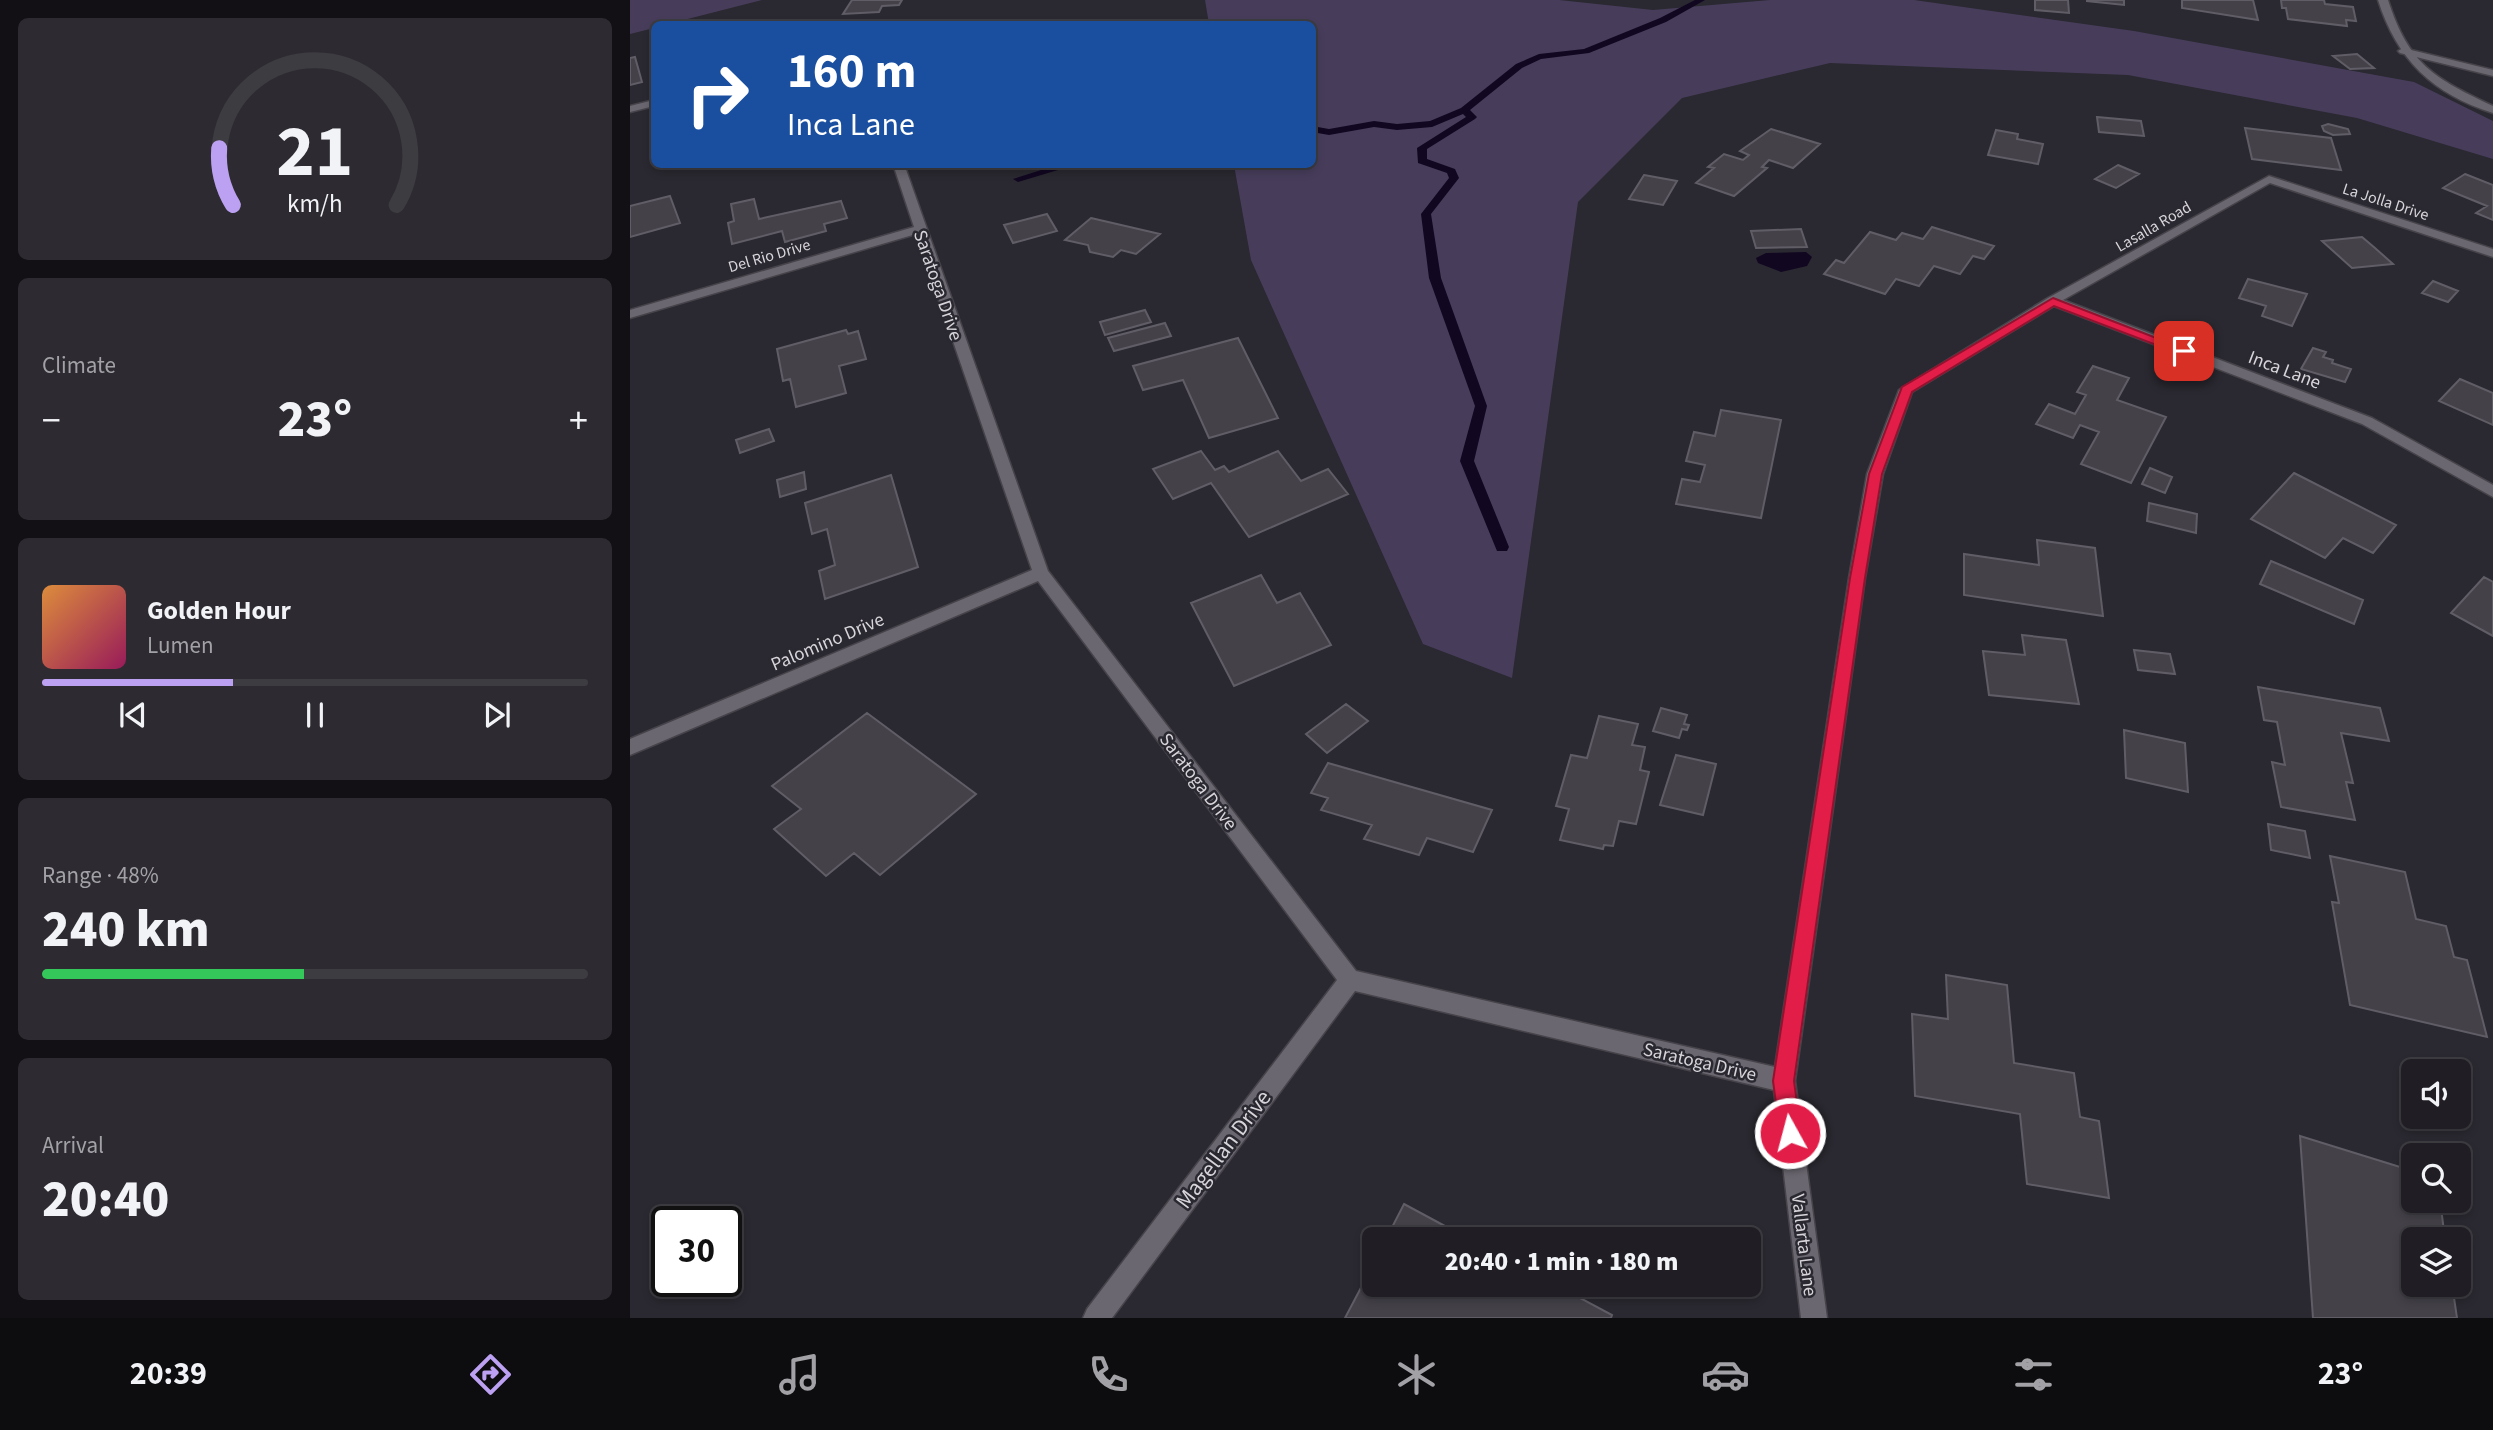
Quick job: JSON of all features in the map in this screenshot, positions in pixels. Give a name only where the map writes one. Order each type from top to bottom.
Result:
[{"type":"street","points":[[2383,0],[2390,26],[2403,51],[2422,72],[2493,110]]},
{"type":"street","points":[[2403,51],[2493,73]]},
{"type":"street","points":[[630,109],[651,104]]},
{"type":"street","name":"Saratoga Drive","points":[[899,168],[1041,573],[1350,980],[1784,1081]]},
{"type":"street","name":"La Jolla Drive","points":[[2269,179],[2493,253]]},
{"type":"street","name":"Lasalla Road","points":[[2053,301],[2269,179]]},
{"type":"street","name":"Del Rio Drive","points":[[630,314],[919,229]]},
{"type":"street","name":"Inca Lane","points":[[2053,301],[2367,421],[2493,492]]},
{"type":"street","name":"Vallarta Lane","points":[[1814,1318],[1784,1081],[1855,591],[1875,474],[1906,390],[2053,301]]},
{"type":"street","name":"Palomino Drive","points":[[630,747],[1041,573]]},
{"type":"street","name":"Magellan Drive","points":[[1096,1318],[1350,980]]},
{"type":"shaded area","points":[[630,0],[762,0],[680,21],[651,21],[651,29],[630,34]]},
{"type":"shaded area","points":[[1205,0],[1559,0],[1653,10],[1770,0],[1914,0],[2134,31],[2414,82],[2493,121],[2493,159],[2357,118],[2128,75],[1830,63],[1682,98],[1578,202],[1512,678],[1423,644],[1251,260],[1235,168],[1316,168],[1316,21],[1208,21]]},
{"type":"shaded area","points":[[1806,252],[1812,257],[1807,266],[1781,272],[1758,263],[1756,258],[1766,253]]},
{"type":"building","points":[[852,0],[902,0],[899,5],[882,6],[879,12],[843,14]]},
{"type":"building","points":[[2035,0],[2068,0],[2069,13],[2035,10]]},
{"type":"building","points":[[2087,0],[2124,0],[2124,5],[2087,1]]},
{"type":"building","points":[[2182,0],[2253,0],[2258,20],[2182,8]]},
{"type":"building","points":[[2281,0],[2324,0],[2325,4],[2353,7],[2356,21],[2346,20],[2347,26],[2288,19]]},
{"type":"building","points":[[2357,54],[2374,68],[2350,69],[2333,56]]},
{"type":"building","points":[[635,57],[642,82],[630,85],[630,58]]},
{"type":"building","points":[[2097,117],[2141,121],[2144,136],[2099,132]]},
{"type":"building","points":[[2328,124],[2348,129],[2350,134],[2333,135],[2324,131],[2322,126]]},
{"type":"building","points":[[2245,128],[2331,138],[2341,170],[2252,159]]},
{"type":"building","points":[[1771,129],[1820,144],[1793,168],[1769,160],[1762,167],[1767,168],[1734,196],[1696,183],[1714,168],[1708,167],[1724,154],[1743,160],[1749,155],[1740,151]]},
{"type":"building","points":[[1996,130],[2018,134],[2017,139],[2043,144],[2038,164],[1988,155]]},
{"type":"building","points":[[2118,165],[2139,174],[2116,188],[2095,179]]},
{"type":"building","points":[[2465,174],[2493,185],[2493,220],[2476,213],[2487,206],[2443,188]]},
{"type":"building","points":[[1644,175],[1677,181],[1663,205],[1629,199]]},
{"type":"building","points":[[670,196],[680,223],[630,237],[630,206]]},
{"type":"building","points":[[754,199],[759,219],[841,201],[847,218],[824,224],[826,231],[785,242],[782,231],[732,244],[728,223],[734,221],[731,204]]},
{"type":"building","points":[[1047,214],[1057,231],[1013,243],[1004,225]]},
{"type":"building","points":[[1091,218],[1160,234],[1136,254],[1121,250],[1113,257],[1090,252],[1088,245],[1065,240]]},
{"type":"building","points":[[1932,227],[1994,246],[1984,259],[1973,256],[1960,274],[1934,266],[1919,286],[1896,279],[1885,294],[1824,274],[1836,260],[1844,263],[1870,232],[1896,240],[1902,233],[1923,239]]},
{"type":"building","points":[[1801,229],[1807,247],[1756,248],[1751,231]]},
{"type":"building","points":[[2362,237],[2393,264],[2352,268],[2322,241]]},
{"type":"building","points":[[2248,279],[2307,294],[2292,326],[2262,316],[2266,306],[2239,298]]},
{"type":"building","points":[[2433,281],[2458,291],[2448,302],[2422,293]]},
{"type":"building","points":[[1145,310],[1151,322],[1105,335],[1100,322]]},
{"type":"building","points":[[1165,323],[1171,336],[1114,351],[1108,338]]},
{"type":"building","points":[[846,330],[848,334],[858,331],[866,359],[839,366],[846,393],[796,407],[790,379],[783,381],[777,349]]},
{"type":"building","points":[[1238,338],[1278,418],[1209,438],[1183,380],[1143,390],[1133,366]]},
{"type":"building","points":[[2313,348],[2326,352],[2323,357],[2333,360],[2332,363],[2351,369],[2345,382],[2301,369]]},
{"type":"building","points":[[2093,366],[2129,378],[2117,400],[2166,417],[2131,483],[2081,464],[2099,432],[2080,425],[2073,438],[2036,424],[2049,404],[2075,414],[2086,395],[2077,392]]},
{"type":"building","points":[[2460,379],[2493,393],[2493,425],[2439,401]]},
{"type":"building","points":[[1721,410],[1781,420],[1761,518],[1676,504],[1682,479],[1700,482],[1705,465],[1686,461],[1694,432],[1715,436]]},
{"type":"building","points":[[769,429],[774,441],[740,453],[736,440]]},
{"type":"building","points":[[1201,451],[1215,470],[1224,466],[1229,472],[1278,451],[1301,481],[1328,469],[1348,494],[1249,537],[1211,483],[1173,499],[1153,469]]},
{"type":"building","points":[[2150,468],[2172,477],[2165,493],[2142,484]]},
{"type":"building","points":[[804,472],[806,489],[780,497],[777,480]]},
{"type":"building","points":[[2294,473],[2396,525],[2373,553],[2343,538],[2325,558],[2251,519]]},
{"type":"building","points":[[891,475],[918,567],[825,599],[819,571],[835,565],[827,529],[812,534],[805,503]]},
{"type":"building","points":[[2149,503],[2197,514],[2196,533],[2147,521]]},
{"type":"building","points":[[2037,540],[2095,548],[2103,616],[1964,595],[1964,554],[2039,565]]},
{"type":"building","points":[[2271,561],[2363,600],[2354,624],[2260,584]]},
{"type":"building","points":[[1261,575],[1277,603],[1300,593],[1331,645],[1234,686],[1191,603]]},
{"type":"building","points":[[2484,577],[2493,582],[2493,636],[2451,613]]},
{"type":"building","points":[[2022,635],[2066,640],[2079,704],[1989,695],[1983,651],[2025,655]]},
{"type":"building","points":[[2134,650],[2170,654],[2175,674],[2138,670]]},
{"type":"building","points":[[2258,687],[2380,708],[2389,741],[2341,733],[2353,783],[2346,782],[2355,820],[2281,807],[2272,762],[2285,765],[2277,722],[2264,720]]},
{"type":"building","points":[[1346,704],[1368,721],[1327,753],[1306,734]]},
{"type":"building","points":[[1661,708],[1687,715],[1684,724],[1689,725],[1687,730],[1682,729],[1679,738],[1653,731]]},
{"type":"building","points":[[867,713],[976,794],[880,875],[854,853],[826,876],[774,829],[801,809],[772,786]]},
{"type":"building","points":[[1599,716],[1638,724],[1632,745],[1645,747],[1640,770],[1649,772],[1636,824],[1619,821],[1613,846],[1604,845],[1603,849],[1560,840],[1569,809],[1556,806],[1571,755],[1587,758]]},
{"type":"building","points":[[2124,730],[2185,743],[2188,792],[2126,778]]},
{"type":"building","points":[[1676,755],[1716,764],[1703,815],[1660,805]]},
{"type":"building","points":[[1328,763],[1492,810],[1473,852],[1427,838],[1419,855],[1364,839],[1372,825],[1321,810],[1328,798],[1311,793]]},
{"type":"building","points":[[2268,824],[2305,831],[2310,858],[2271,850]]},
{"type":"building","points":[[2330,856],[2405,872],[2416,919],[2446,926],[2454,957],[2467,960],[2487,1037],[2350,1005],[2332,902],[2339,903]]},
{"type":"building","points":[[1946,975],[2007,985],[2014,1063],[2074,1073],[2080,1117],[2099,1121],[2109,1198],[2027,1184],[2020,1114],[1915,1096],[1912,1014],[1948,1019]]},
{"type":"building","points":[[2300,1136],[2401,1167],[2401,1213],[2442,1213],[2443,1227],[2401,1227],[2401,1297],[2454,1297],[2457,1318],[2313,1318]]},
{"type":"building","points":[[1404,1204],[1447,1227],[1392,1227]]},
{"type":"building","points":[[1362,1286],[1362,1297],[1578,1297],[1612,1315],[1611,1318],[1345,1318]]},
{"type":"waterway","points":[[1464,110],[1519,66],[1539,57],[1586,51],[1663,20],[1701,0]]},
{"type":"waterway","points":[[1316,130],[1329,132],[1374,124],[1397,127],[1432,124],[1464,110]]},
{"type":"waterway","points":[[1464,110],[1472,117],[1422,148],[1422,161],[1451,171],[1454,178],[1426,214],[1435,278],[1481,406],[1467,461],[1502,547]]},
{"type":"waterway","points":[[1018,179],[1058,168]]},
{"type":"route","points":[[1790,1133],[1784,1081],[1857,578],[1875,474],[1906,390],[2053,301],[2184,351]]}]
